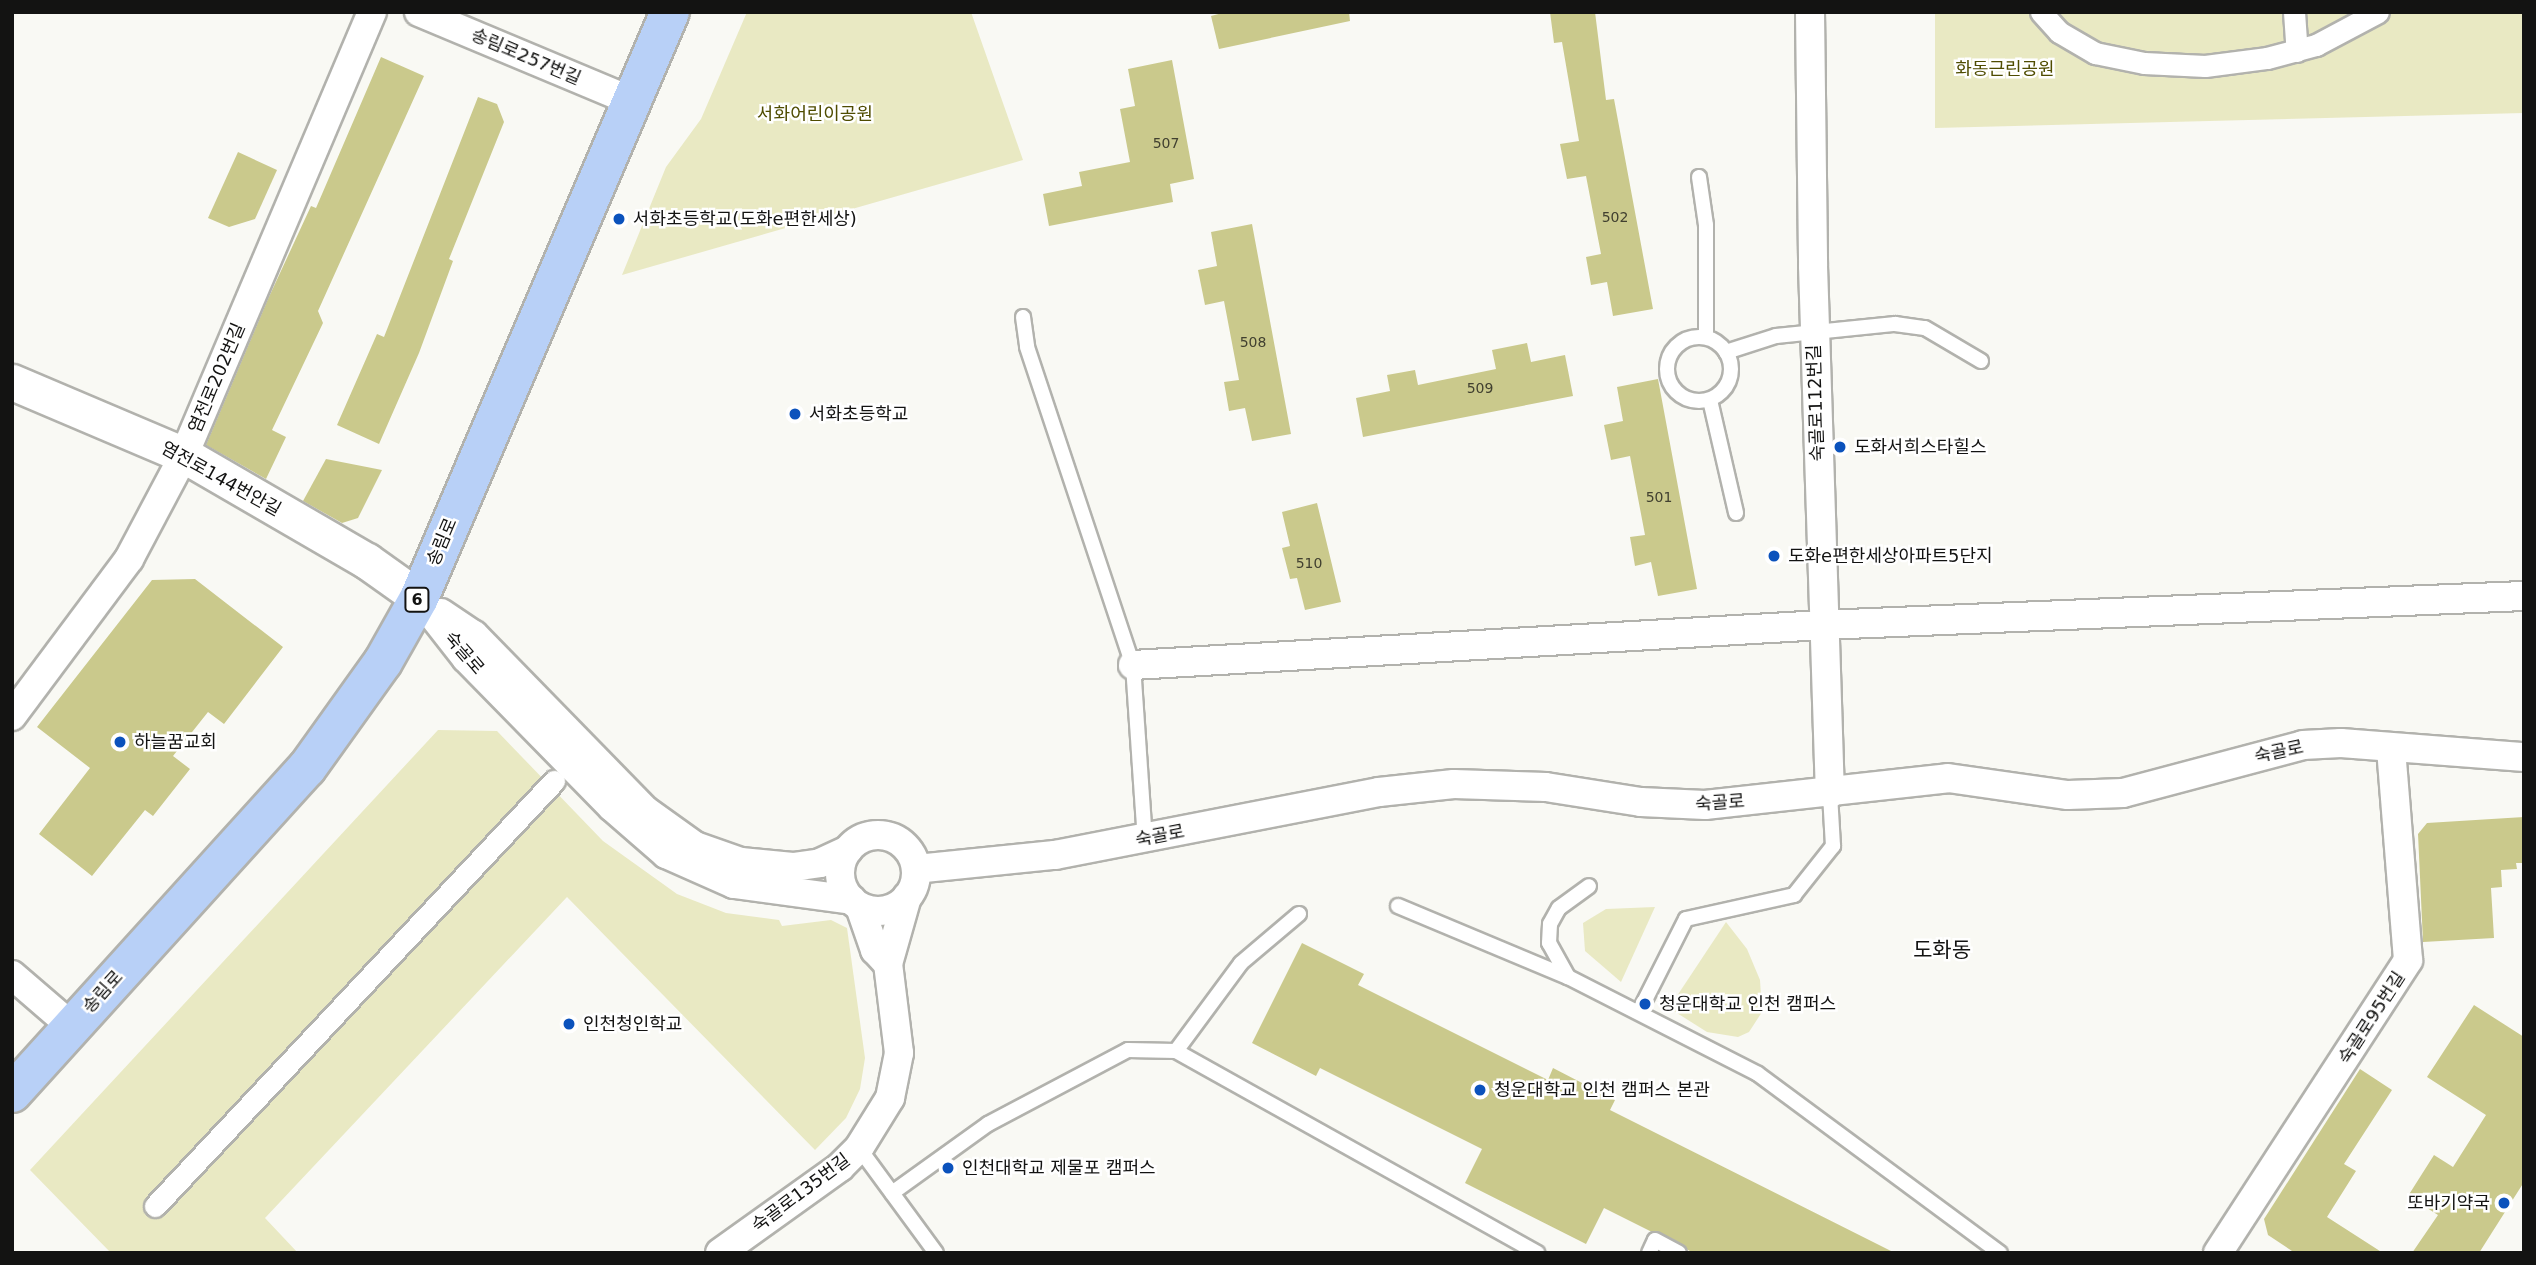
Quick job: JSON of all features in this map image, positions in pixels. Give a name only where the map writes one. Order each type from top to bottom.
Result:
[{"type":"main road","name":"송림로","points":[[12,1093],[330,741],[383,662],[419,598],[670,12]]},
{"type":"street","name":"염전로202번길","points":[[12,716],[129,559],[184,455],[372,12]]},
{"type":"street","name":"송림로257번길","points":[[419,12],[632,102]]},
{"type":"street","name":"숙골로112번길","points":[[1810,12],[1814,331],[1830,794]]},
{"type":"street","points":[[2294,12],[2297,51]]},
{"type":"street","points":[[2042,13],[2077,44],[2118,59],[2205,66],[2297,51],[2345,33],[2378,12]]},
{"type":"street","name":"염전로144번안길","points":[[12,382],[184,455],[367,561],[419,598]]},
{"type":"street","points":[[1133,665],[1823,625],[2524,596]]},
{"type":"street","name":"숙골로","points":[[419,598],[474,635],[646,811],[695,846],[741,862],[793,867],[820,863],[866,838],[888,837],[907,849],[916,869],[1055,855],[1379,792],[1454,784],[1546,787],[1672,805],[1830,794],[1948,778],[2068,795],[2123,793],[2303,745],[2524,757]]},
{"type":"street","name":"숙골로","points":[[419,598],[466,658],[622,817],[666,853],[734,884],[856,904],[879,912],[907,897]]},
{"type":"street","name":"숙골로95번길","points":[[2229,1249],[2408,960],[2391,748]]},
{"type":"street","points":[[155,1206],[554,781]]},
{"type":"street","points":[[848,850],[840,871],[856,904]]},
{"type":"street","points":[[907,897],[916,869]]},
{"type":"street","name":"숙골로135번길","points":[[720,1253],[819,1184],[859,1148],[890,1098],[897,1075],[899,1053],[888,964],[907,897]]},
{"type":"street","name":"숙골로135번길","points":[[856,904],[875,950],[888,964]]},
{"type":"street","points":[[12,975],[71,1026]]},
{"type":"lane","points":[[1699,177],[1706,225],[1706,336]]},
{"type":"lane","points":[[1023,317],[1027,346],[1133,665],[1145,839]]},
{"type":"lane","points":[[1726,352],[1776,336],[1814,331],[1912,326],[1940,335],[1981,362]]},
{"type":"lane","points":[[1694,336],[1706,336],[1726,352],[1730,374],[1720,394],[1699,402],[1676,393],[1667,372],[1673,349],[1694,336]]},
{"type":"lane","points":[[1710,400],[1736,513]]},
{"type":"lane","points":[[1639,1012],[1686,919],[1794,895],[1833,846],[1830,794]]},
{"type":"lane","points":[[1568,977],[1549,943],[1550,924],[1559,908],[1589,886]]},
{"type":"lane","points":[[1398,906],[1568,977],[1758,1074],[2000,1253]]},
{"type":"lane","points":[[1176,1051],[1241,963],[1299,914]]},
{"type":"lane","points":[[892,1193],[988,1124],[1128,1050],[1176,1051],[1536,1253]]},
{"type":"lane","points":[[859,1148],[936,1253]]},
{"type":"lane","points":[[1649,1253],[1655,1240],[1679,1253]]},
{"type":"green space","name":"서화어린이공원","points":[[747,12],[971,12],[1023,160],[622,275],[666,167],[701,119]]},
{"type":"green space","name":"화동근린공원","points":[[1935,12],[2524,12],[2524,113],[1935,128]]},
{"type":"green space","points":[[438,730],[497,731],[603,841],[677,894],[726,913],[779,920],[782,926],[831,920],[847,928],[865,1058],[860,1089],[846,1118],[815,1150],[567,897],[265,1218],[298,1253],[111,1253],[30,1170]]},
{"type":"green space","points":[[1655,907],[1621,982],[1585,951],[1583,923],[1606,909]]},
{"type":"green space","points":[[1726,922],[1747,949],[1760,980],[1762,1012],[1749,1032],[1738,1037],[1707,1032],[1669,1008]]},
{"type":"building","points":[[1226,12],[1349,12],[1350,21],[1219,49],[1211,16]]},
{"type":"building","points":[[1550,12],[1595,12],[1606,100],[1614,99],[1653,309],[1613,316],[1607,282],[1591,285],[1586,257],[1601,254],[1586,176],[1567,179],[1560,144],[1579,141],[1562,42],[1554,43]]},
{"type":"building","points":[[381,57],[424,76],[318,311],[323,323],[272,430],[286,437],[266,479],[206,445],[268,299],[311,206],[316,208]]},
{"type":"building","points":[[1172,60],[1194,179],[1170,184],[1173,202],[1049,226],[1043,194],[1082,186],[1079,172],[1130,162],[1120,109],[1135,106],[1128,69]]},
{"type":"building","points":[[478,97],[497,104],[504,122],[449,259],[453,261],[419,353],[379,444],[337,425],[377,334],[384,337]]},
{"type":"building","points":[[238,152],[277,170],[255,219],[229,227],[208,218]]},
{"type":"building","points":[[1252,224],[1291,434],[1252,441],[1245,408],[1229,411],[1224,382],[1239,380],[1224,301],[1205,305],[1198,270],[1217,266],[1211,232]]},
{"type":"building","points":[[1527,343],[1531,362],[1565,355],[1573,396],[1363,437],[1356,398],[1390,391],[1387,375],[1415,370],[1418,385],[1496,369],[1492,350]]},
{"type":"building","points":[[1658,379],[1697,589],[1658,596],[1651,562],[1635,566],[1630,537],[1645,535],[1630,456],[1611,460],[1604,425],[1623,421],[1617,387]]},
{"type":"building","points":[[326,459],[382,470],[358,518],[342,523],[303,501]]},
{"type":"building","points":[[1317,503],[1341,602],[1305,610],[1297,578],[1290,579],[1282,548],[1290,546],[1282,512]]},
{"type":"building","name":"하늘꿈교회","points":[[195,579],[283,647],[224,724],[208,712],[173,756],[190,769],[153,816],[145,810],[92,876],[39,834],[90,768],[37,727],[152,580]]},
{"type":"building","points":[[2524,817],[2524,863],[2516,863],[2517,869],[2501,870],[2502,887],[2491,888],[2494,938],[2423,942],[2418,834],[2427,823]]},
{"type":"building","name":"청운대학교 인천 캠퍼스 본관","points":[[1302,943],[1364,974],[1358,985],[1548,1080],[1553,1068],[1615,1100],[1610,1110],[1895,1253],[1694,1253],[1604,1208],[1586,1244],[1465,1183],[1482,1149],[1320,1068],[1316,1076],[1252,1043]]},
{"type":"building","points":[[2474,1005],[2524,1037],[2524,1182],[2479,1253],[2412,1253],[2438,1215],[2408,1196],[2434,1155],[2453,1167],[2486,1115],[2427,1077]]},
{"type":"building","points":[[2360,1069],[2392,1090],[2344,1164],[2356,1171],[2327,1217],[2383,1253],[2295,1253],[2268,1235],[2264,1219]]},
{"type":"place","name":"서화초등학교(도화e편한세상)","points":[[619,219]]},
{"type":"place","name":"서화초등학교","points":[[795,414]]},
{"type":"place","name":"도화서희스타힐스","points":[[1840,447]]},
{"type":"place","name":"도화e편한세상아파트5단지","points":[[1774,556]]},
{"type":"place","name":"하늘꿈교회","points":[[120,742]]},
{"type":"place","name":"청운대학교 인천 캠퍼스","points":[[1645,1004]]},
{"type":"place","name":"인천청인학교","points":[[569,1024]]},
{"type":"place","name":"청운대학교 인천 캠퍼스 본관","points":[[1480,1090]]},
{"type":"place","name":"인천대학교 제물포 캠퍼스","points":[[948,1168]]},
{"type":"place","name":"또바기약국","points":[[2504,1203]]},
{"type":"district","name":"도화동","points":[[1942,950]]}]
